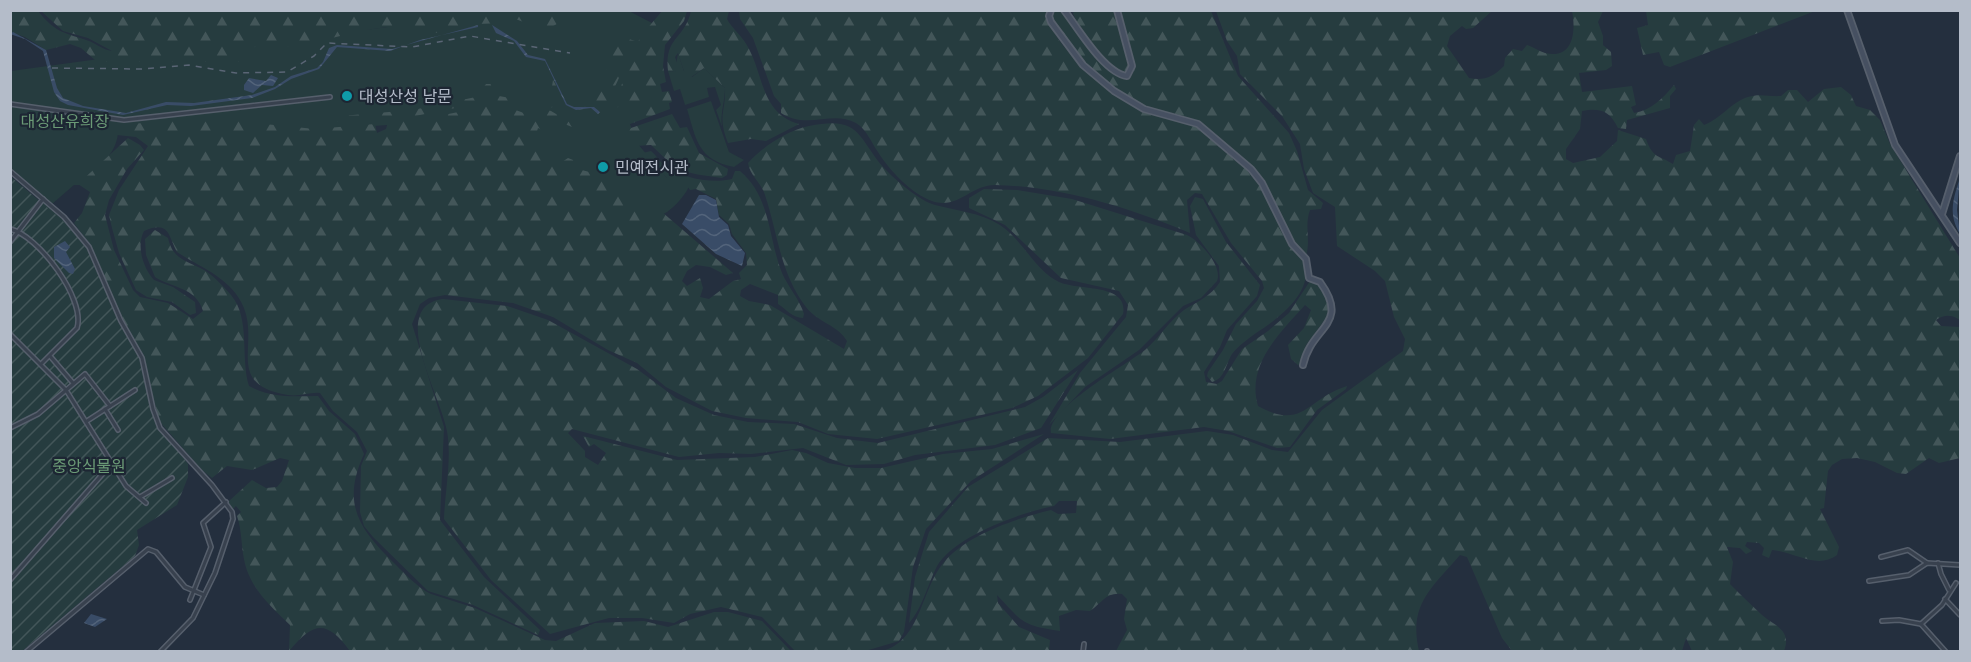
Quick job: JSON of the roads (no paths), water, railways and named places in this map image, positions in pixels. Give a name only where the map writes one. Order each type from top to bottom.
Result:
[{"type":"street","points":[[1052,10],[1049,16],[1051,22],[1090,73],[1132,104],[1198,124],[1251,169],[1262,183],[1292,244],[1306,259],[1309,278],[1320,282],[1331,301],[1332,316],[1308,348],[1303,365]]},
{"type":"street","points":[[1064,10],[1089,45],[1114,70],[1127,75],[1132,66],[1117,10]]},
{"type":"street","points":[[1847,10],[1895,145],[1960,243]]},
{"type":"street","points":[[10,104],[124,120],[330,97]]},
{"type":"street","points":[[1942,213],[1960,156]]},
{"type":"street","points":[[10,171],[67,220],[93,254],[121,321],[145,364],[152,402],[160,428],[226,502],[232,512],[233,519],[215,573],[191,621],[160,651]]},
{"type":"street","points":[[10,242],[43,200]]},
{"type":"street","points":[[10,229],[19,231],[66,280],[77,307],[77,328],[42,363]]},
{"type":"street","points":[[10,334],[42,363],[66,390],[126,486],[146,502]]},
{"type":"street","points":[[50,356],[73,383]]},
{"type":"street","points":[[10,428],[32,418],[85,374],[110,406]]},
{"type":"street","points":[[87,421],[135,390]]},
{"type":"street","points":[[105,409],[118,430]]},
{"type":"street","points":[[10,580],[113,462]]},
{"type":"street","points":[[140,497],[172,478]]},
{"type":"street","points":[[190,600],[211,547],[203,523],[226,502]]},
{"type":"street","points":[[26,651],[148,549],[156,552],[185,587],[204,595]]},
{"type":"street","points":[[1881,557],[1908,550],[1927,563]]},
{"type":"street","points":[[1938,562],[1949,590]]},
{"type":"street","points":[[1869,581],[1909,575],[1927,563],[1960,565]]},
{"type":"street","points":[[1921,624],[1946,599],[1949,590],[1956,583]]},
{"type":"street","points":[[1946,599],[1960,615]]},
{"type":"street","points":[[1882,621],[1899,620],[1921,624],[1946,651]]},
{"type":"street","points":[[1083,651],[1084,645]]},
{"type":"water","points":[[478,25],[478,27],[442,35]]},
{"type":"water","points":[[492,25],[517,41],[528,55],[545,59],[567,104],[574,107],[594,107],[600,112],[598,114],[591,108],[576,110],[566,105],[545,61],[526,57],[514,41],[496,33]]},
{"type":"water","points":[[13,32],[46,50],[57,88],[63,98],[83,106],[126,113],[166,102],[194,103],[252,95],[275,87],[291,76],[317,68],[323,62],[329,48],[337,45],[392,49],[406,45],[390,51],[337,47],[319,69],[291,79],[275,89],[252,98],[191,106],[167,105],[123,115],[68,105],[60,101],[54,92],[43,51],[25,39],[10,34]]},
{"type":"water","points":[[271,75],[278,78],[273,86],[262,85],[253,93],[244,90],[244,85],[249,78],[266,81]]},
{"type":"water","points":[[1960,178],[1957,210],[1960,234],[1954,220],[1953,206]]},
{"type":"water","points":[[699,195],[706,195],[716,200],[719,217],[728,225],[731,236],[745,253],[742,266],[716,254],[682,224]]},
{"type":"water","points":[[65,241],[70,247],[66,252],[75,269],[73,274],[69,273],[54,258],[54,247]]},
{"type":"water","points":[[91,614],[107,619],[95,627],[84,623]]},
{"type":"railway","points":[[52,68],[141,69],[189,65],[236,73],[287,72],[314,56],[327,43],[412,47],[470,36],[570,53]]},
{"type":"place","name":"대성산성 남문","points":[[347,96]]},
{"type":"place","name":"민예전시관","points":[[603,167]]},
{"type":"park label","name":"대성산유희장","points":[[65,121]]},
{"type":"park label","name":"중앙식물원","points":[[89,466]]}]
